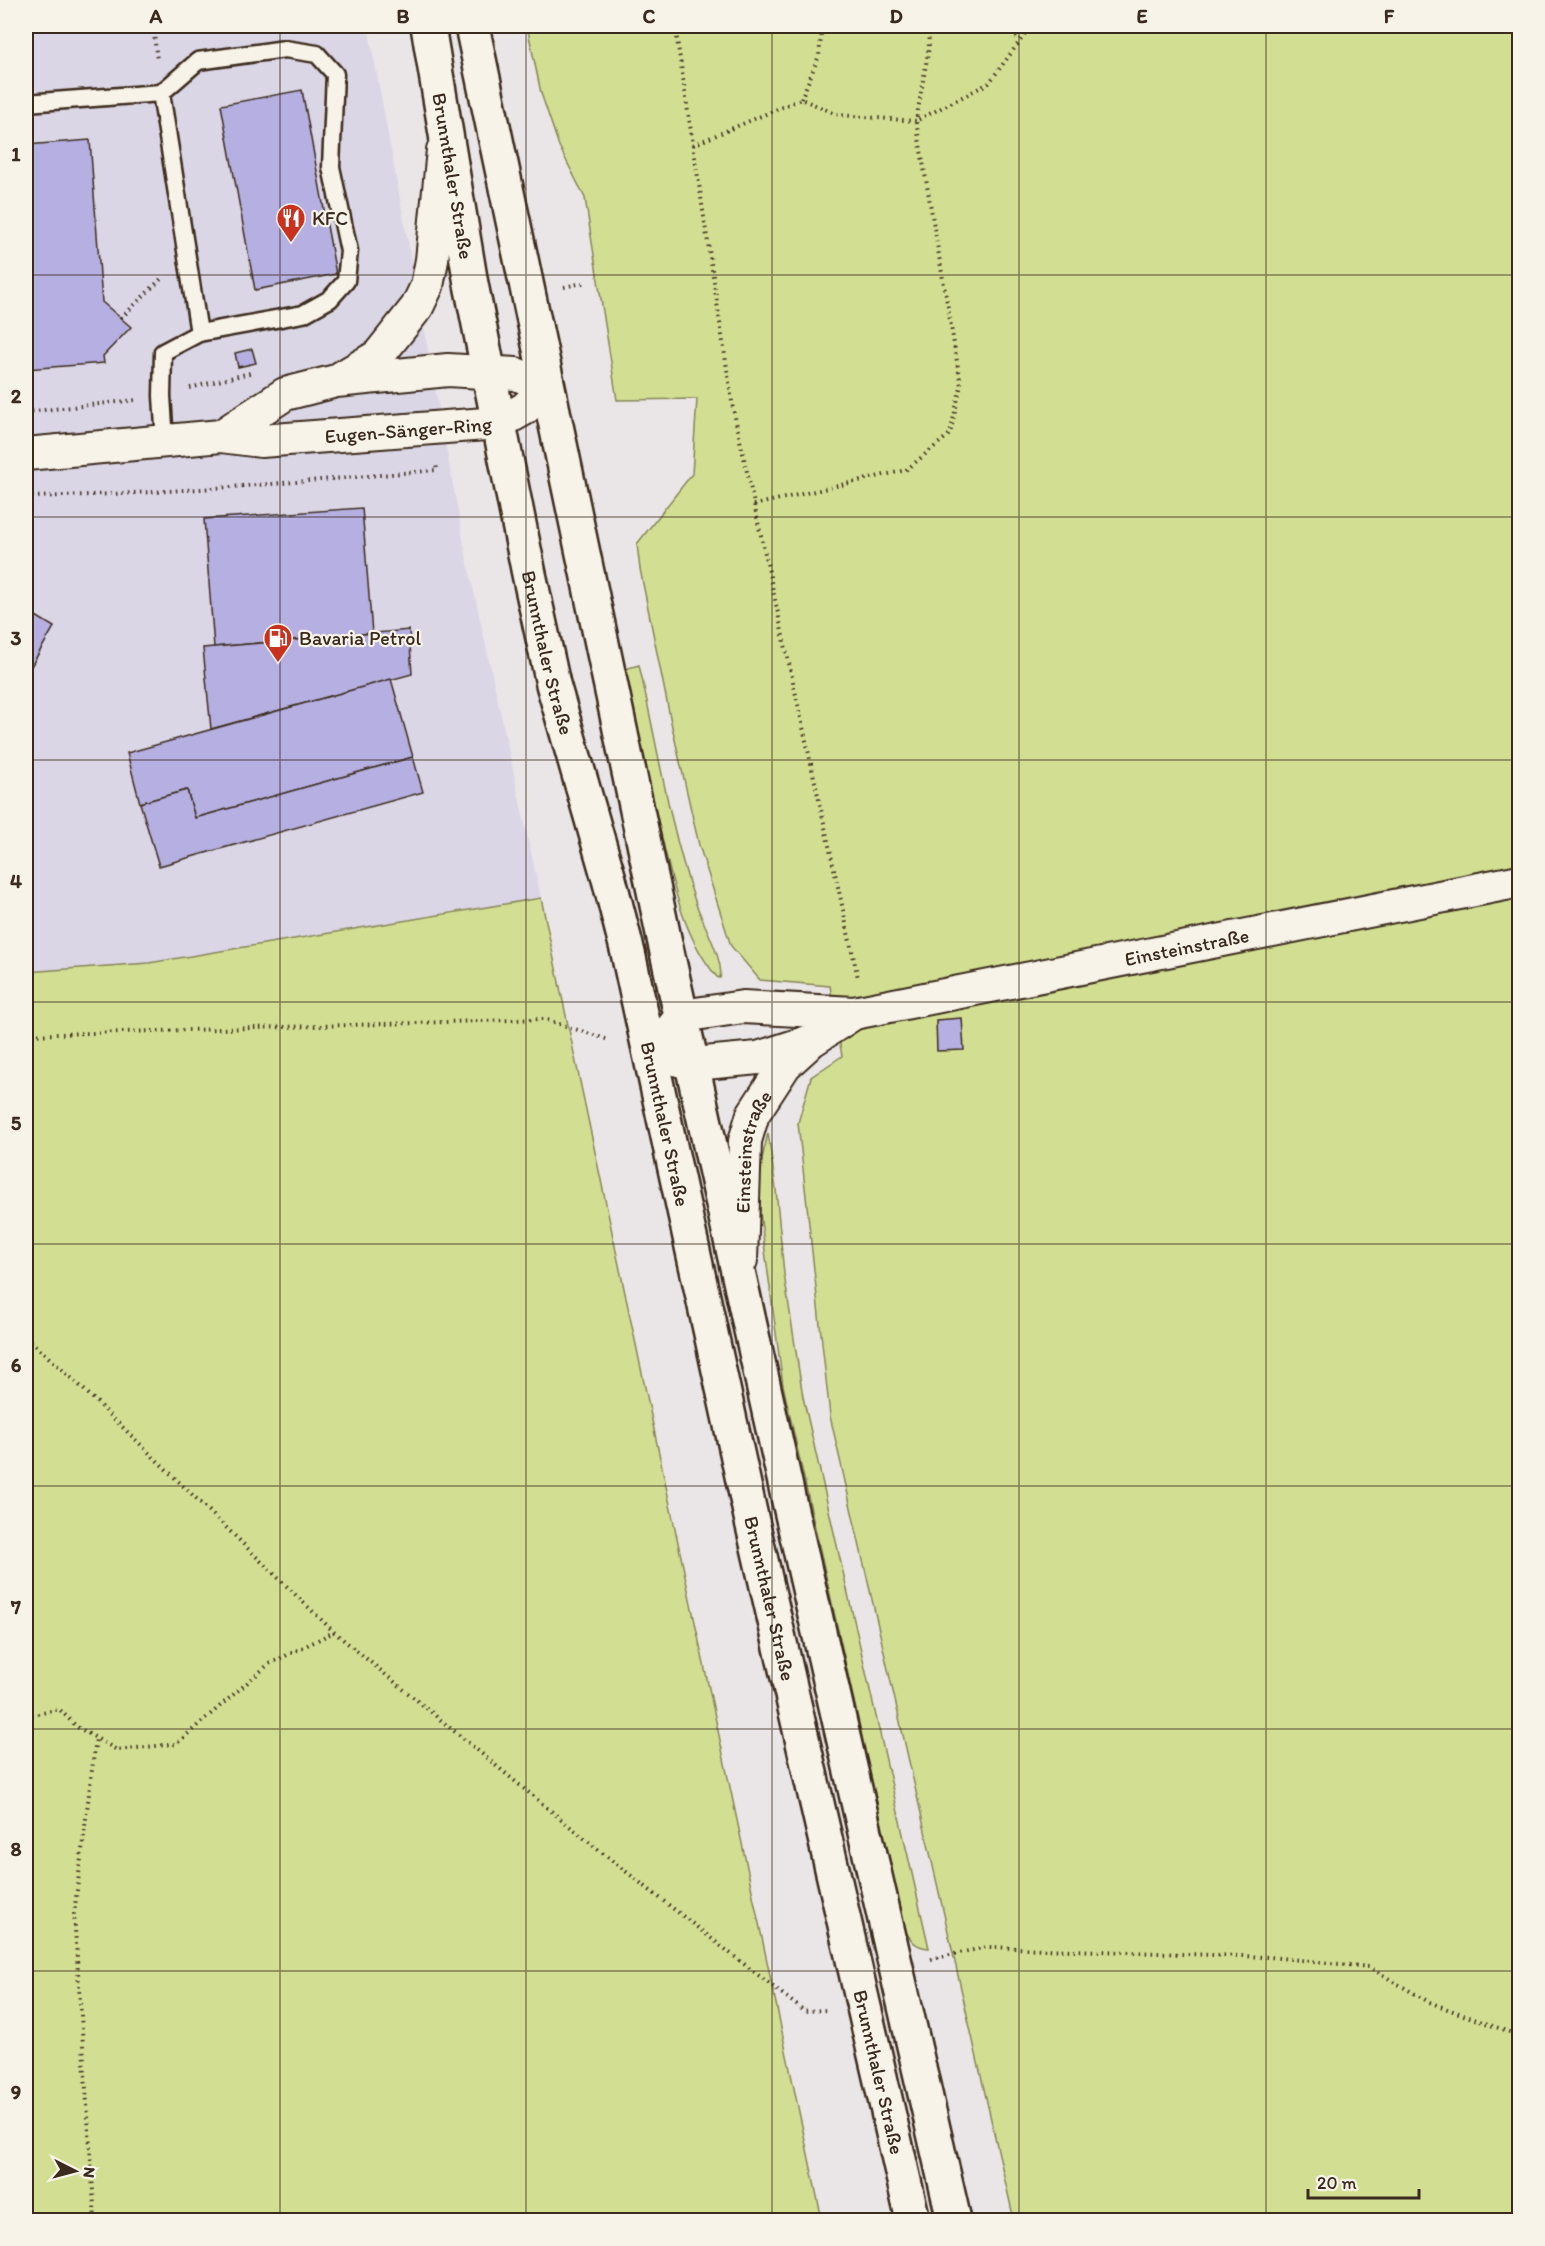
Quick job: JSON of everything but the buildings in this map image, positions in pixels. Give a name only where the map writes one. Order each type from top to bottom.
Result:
[{"type":"main road","name":"Brunnthaler Straße","points":[[428,26],[471,284],[553,684],[609,879],[651,1053],[751,1517],[913,2220]]},
{"type":"main road","name":"Brunnthaler Straße","points":[[472,26],[739,1281],[954,2220]]},
{"type":"street","name":"Eugen-Sänger-Ring","points":[[336,381],[378,356],[417,307],[427,286],[432,260],[445,125]]},
{"type":"street","name":"Eugen-Sänger-Ring","points":[[26,454],[221,436],[261,441],[499,423],[524,410],[548,387],[516,374],[448,370],[336,381],[285,394],[221,436]]},
{"type":"street","name":"Einsteinstraße","points":[[682,1016],[743,1007],[860,1012],[1520,882]]},
{"type":"street","name":"Einsteinstraße","points":[[739,1281],[745,1141],[750,1123],[784,1065],[811,1041],[860,1012]]},
{"type":"street","points":[[651,1053],[682,1016]]},
{"type":"street","name":"Einsteinstraße","points":[[651,1053],[694,1064],[758,1058],[811,1041]]},
{"type":"lane","points":[[26,103],[161,93],[198,61],[285,49],[317,54],[335,74],[331,167],[350,251],[346,281],[330,299],[303,314],[199,333],[163,352],[162,396],[165,442]]},
{"type":"lane","points":[[161,93],[199,333]]},
{"type":"path","points":[[675,26],[733,408],[860,1012]]},
{"type":"path","points":[[693,145],[801,99],[819,56],[822,26]]},
{"type":"path","points":[[754,506],[906,470],[950,434],[961,385],[916,121],[929,47],[928,26]]},
{"type":"path","points":[[1001,26],[1020,39]]},
{"type":"path","points":[[801,99],[839,115],[916,121],[988,83],[1030,26]]},
{"type":"path","points":[[121,318],[186,254]]},
{"type":"path","points":[[26,412],[162,396],[255,371]]},
{"type":"path","points":[[26,497],[111,495],[436,470]]},
{"type":"path","points":[[26,1035],[544,1019],[651,1053]]},
{"type":"path","points":[[26,1336],[334,1632],[596,1848],[804,2011]]},
{"type":"path","points":[[26,1718],[59,1709],[77,1727],[117,1750],[176,1744],[269,1664],[334,1632]]},
{"type":"path","points":[[95,2220],[74,1914],[96,1738]]},
{"type":"path","points":[[943,1956],[987,1947],[1270,1957],[1369,1967],[1429,2002],[1520,2036]]},
{"type":"shaded area","points":[[26,26],[368,26],[466,555],[541,898],[149,963],[26,972]]},
{"type":"green space","points":[[527,26],[1519,26],[1519,2220],[1014,2220],[830,1416],[798,1123],[811,1077],[842,1056],[830,986],[760,980],[731,946],[699,845],[671,722],[637,544],[692,474],[697,399],[617,400],[585,198],[559,146],[541,93]]},
{"type":"green space","points":[[639,665],[678,843],[695,901],[719,961],[720,978],[717,977],[695,943],[679,905],[625,669]]},
{"type":"green space","points":[[541,898],[822,2220],[26,2220],[26,972],[149,963]]},
{"type":"green space","points":[[768,1133],[784,1274],[803,1397],[929,1948],[915,1943],[906,1932],[783,1385],[760,1213],[759,1183]]},
{"type":"place","name":"KFC","points":[[291,244]]},
{"type":"place","name":"Bavaria Petrol","points":[[278,664]]}]
